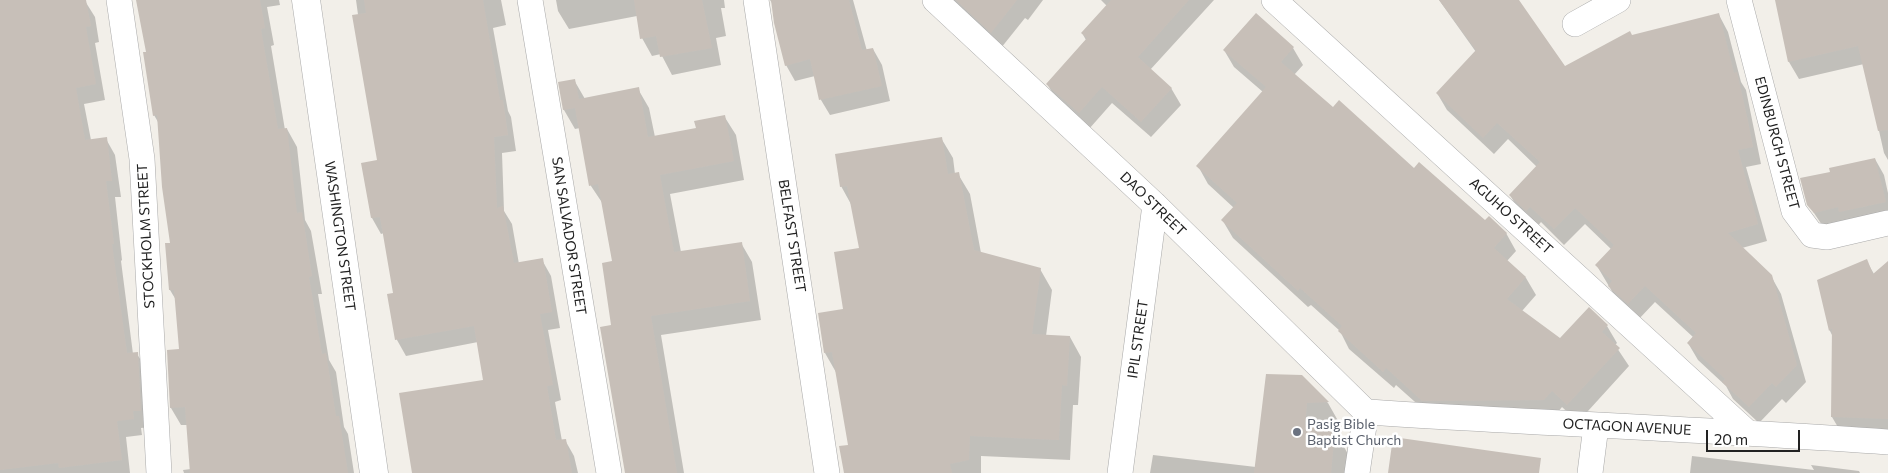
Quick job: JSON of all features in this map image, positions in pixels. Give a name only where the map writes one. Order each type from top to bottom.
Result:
[{"type":"street","name":"STOCKHOLM STREET","points":[[119,0],[142,159],[159,473]]},
{"type":"street","name":"WASHINGTON STREET","points":[[306,0],[374,473]]},
{"type":"street","name":"SAN SALVADOR STREET","points":[[530,0],[609,473]]},
{"type":"street","name":"BELFAST STREET","points":[[756,0],[827,473]]},
{"type":"street","name":"DAO STREET","points":[[935,0],[1155,205],[1366,412]]},
{"type":"street","name":"AGUHO STREET","points":[[1274,0],[1748,433]]},
{"type":"street","points":[[1575,24],[1618,0]]},
{"type":"street","name":"EDINBURGH STREET","points":[[1739,0],[1794,210],[1803,225],[1812,235],[1828,237],[1888,223]]},
{"type":"street","name":"IPIL STREET","points":[[1120,473],[1155,205]]},
{"type":"street","name":"OCTAGON AVENUE","points":[[1366,412],[1888,442]]},
{"type":"street","points":[[1357,473],[1366,412]]},
{"type":"street","points":[[1590,473],[1596,426]]},
{"type":"building","points":[[0,0],[86,0],[91,26],[86,27],[96,84],[76,88],[85,140],[107,137],[112,181],[106,181],[114,244],[112,244],[127,353],[138,352],[141,411],[133,411],[134,419],[117,421],[122,460],[59,468],[58,463],[0,470]]},
{"type":"building","points":[[136,0],[260,0],[265,28],[261,29],[278,129],[287,128],[297,213],[302,212],[312,276],[309,277],[322,354],[326,353],[336,416],[339,416],[348,473],[190,473],[185,407],[170,408],[167,350],[179,349],[174,290],[169,290],[165,243],[170,243],[162,187],[157,115],[153,116],[143,52],[146,52]]},
{"type":"building","points":[[364,0],[483,0],[508,135],[494,137],[497,208],[503,206],[514,263],[543,258],[552,312],[540,314],[553,385],[547,386],[556,440],[566,439],[572,473],[412,473],[399,393],[483,380],[474,326],[395,340],[387,294],[393,293],[380,217],[371,218],[361,163],[377,160],[352,15],[366,13]]},
{"type":"building","points":[[634,0],[702,0],[712,48],[660,57],[656,36],[640,39]]},
{"type":"building","points":[[771,0],[849,0],[862,50],[873,48],[882,86],[819,100],[810,59],[785,66],[774,23]]},
{"type":"building","points":[[956,0],[1017,0],[991,33]]},
{"type":"building","points":[[1111,0],[1189,0],[1138,57],[1172,88],[1141,122],[1102,87],[1079,113],[1046,84],[1087,38],[1081,33]]},
{"type":"building","points":[[1439,0],[1519,0],[1565,66],[1630,31],[1632,35],[1719,13],[1734,73],[1737,72],[1753,147],[1738,150],[1758,224],[1728,233],[1772,275],[1797,365],[1776,387],[1772,383],[1749,407],[1722,382],[1725,379],[1687,343],[1696,333],[1645,286],[1628,304],[1608,286],[1612,281],[1595,265],[1614,245],[1575,208],[1554,229],[1530,207],[1526,211],[1509,195],[1540,162],[1497,123],[1483,138],[1436,93],[1476,50]]},
{"type":"building","points":[[1775,0],[1888,0],[1888,130],[1878,131],[1858,46],[1788,62]]},
{"type":"building","points":[[1256,13],[1294,47],[1281,62],[1333,107],[1339,100],[1414,168],[1419,162],[1485,220],[1489,216],[1507,233],[1494,248],[1526,277],[1507,299],[1560,338],[1589,307],[1608,325],[1602,332],[1620,348],[1567,405],[1552,391],[1544,400],[1422,401],[1386,368],[1383,372],[1338,331],[1342,326],[1300,288],[1298,291],[1221,220],[1237,203],[1196,166],[1266,87],[1223,50]]},
{"type":"building","points":[[575,79],[579,99],[639,87],[648,137],[696,128],[694,121],[725,115],[734,161],[660,175],[674,252],[742,242],[750,301],[651,316],[677,473],[625,473],[600,327],[611,325],[602,263],[612,261],[598,184],[589,186],[575,108],[563,110],[558,82]]},
{"type":"building","points":[[942,137],[948,174],[959,172],[974,250],[1041,268],[1032,334],[1070,336],[1067,386],[1062,385],[1059,440],[970,436],[969,460],[950,464],[952,473],[844,473],[839,446],[848,445],[832,352],[824,353],[818,313],[843,309],[834,252],[859,248],[847,186],[840,187],[835,154]]},
{"type":"building","points":[[1875,158],[1886,202],[1839,212],[1838,207],[1814,213],[1807,205],[1800,178],[1830,172],[1829,168]]},
{"type":"building","points":[[1867,259],[1873,274],[1888,261],[1888,419],[1831,417],[1832,328],[1829,331],[1817,280]]},
{"type":"building","name":"Pasig Bible Baptist Church","points":[[1266,374],[1302,375],[1329,402],[1307,403],[1305,425],[1335,429],[1331,473],[1254,473]]},
{"type":"building","points":[[1393,437],[1541,458],[1539,473],[1388,473]]},
{"type":"place","name":"Pasig Bible Baptist Church","points":[[1297,432]]}]
